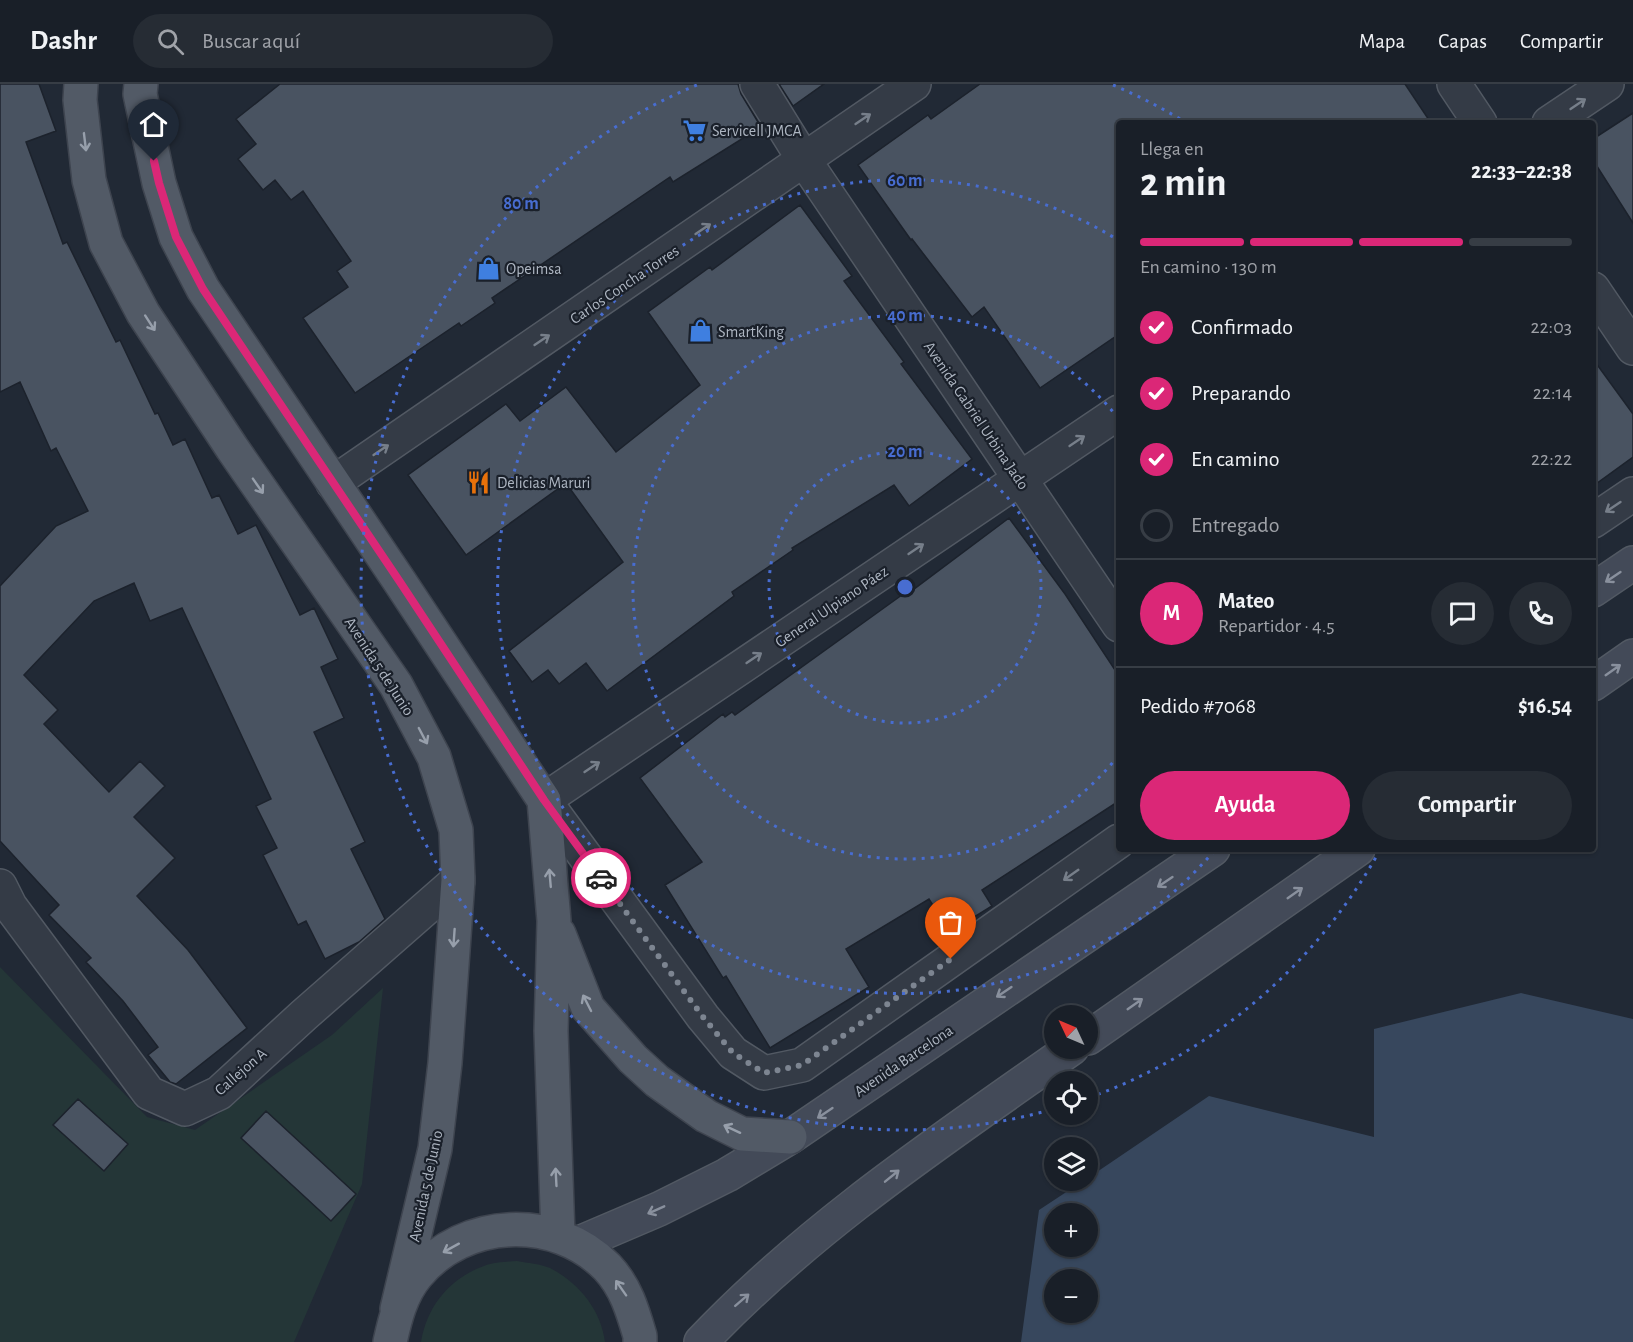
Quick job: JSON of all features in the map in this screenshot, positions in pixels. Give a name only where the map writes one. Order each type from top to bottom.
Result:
[{"type":"main road","name":"Avenida 5 de Junio","points":[[81,84],[80,99],[89,180],[106,243],[144,313],[232,448],[396,685],[434,758],[456,831],[458,880],[445,1063],[435,1149],[390,1342]]},
{"type":"main road","points":[[141,84],[140,94],[159,183],[176,237],[203,289],[544,800],[554,921],[551,1031],[567,1240]]},
{"type":"main road","points":[[1596,588],[1633,563]]},
{"type":"main road","points":[[1596,682],[1633,656]]},
{"type":"main road","name":"Avenida Barcelona","points":[[567,1240],[659,1209],[717,1180],[790,1137],[1209,852]]},
{"type":"main road","points":[[1098,1031],[1354,852]]},
{"type":"main road","points":[[554,921],[588,1008],[657,1081],[706,1116],[742,1134],[790,1137]]},
{"type":"main road","points":[[701,1342],[734,1307],[897,1171],[1056,1059]]},
{"type":"main road","points":[[397,1309],[416,1275],[446,1249],[481,1233],[520,1229],[567,1240],[607,1268],[629,1299],[640,1342]]},
{"type":"street","name":"Avenida Gabriel Urbina Jado","points":[[757,84],[804,160],[1116,621]]},
{"type":"street","name":"Carlos Concha Torres","points":[[333,483],[914,84]]},
{"type":"street","points":[[1454,84],[1478,120]]},
{"type":"street","points":[[1553,120],[1607,84]]},
{"type":"street","points":[[1596,293],[1633,348]]},
{"type":"street","name":"General Ulpiano Páez","points":[[544,800],[1116,414]]},
{"type":"street","points":[[1596,519],[1633,494]]},
{"type":"street","points":[[544,800],[703,1017],[733,1053],[764,1073],[802,1065],[1116,843]]},
{"type":"street","name":"Callejon A","points":[[0,886],[10,906],[149,1094],[185,1109],[219,1093],[458,880]]},
{"type":"shaded area","points":[[0,967],[147,1117],[195,1130],[332,1035],[383,988],[362,1184],[294,1342],[0,1342]]},
{"type":"shaded area","points":[[517,1261],[550,1268],[570,1281],[593,1308],[603,1330],[605,1342],[421,1342],[435,1305],[451,1286],[472,1271],[484,1266]]},
{"type":"water","points":[[1521,993],[1633,1019],[1633,1342],[1021,1342],[1039,1210],[1044,1207],[1044,1257],[1098,1257],[1098,1203],[1050,1203],[1068,1191],[1098,1191],[1098,1171],[1209,1096],[1374,1137],[1374,1029]]},
{"type":"building","points":[[0,84],[39,84],[56,131],[26,142],[63,244],[67,242],[116,342],[120,340],[155,414],[158,413],[173,445],[185,439],[212,498],[219,495],[238,534],[256,525],[300,615],[314,608],[338,659],[321,667],[344,718],[314,732],[365,842],[351,849],[385,919],[359,942],[325,959],[306,921],[298,925],[263,855],[277,848],[256,806],[271,799],[182,608],[150,621],[134,583],[94,601],[24,675],[58,710],[44,724],[109,792],[140,761],[165,786],[134,817],[175,858],[137,896],[188,950],[247,1028],[176,1084],[170,1082],[148,1055],[158,1047],[123,1001],[86,962],[91,958],[49,915],[59,905],[0,841],[0,586],[56,526],[88,511],[56,448],[51,451],[20,382],[0,392]]},
{"type":"building","points":[[280,84],[738,84],[741,94],[761,127],[673,182],[670,177],[492,298],[495,303],[461,326],[459,323],[355,393],[303,318],[348,287],[337,271],[351,261],[303,191],[291,200],[275,180],[263,190],[238,159],[256,144],[236,119]]},
{"type":"building","points":[[779,84],[824,84],[793,106]]},
{"type":"building","points":[[980,84],[1405,84],[1429,120],[1116,120],[1116,336],[1040,388],[984,307],[972,317],[911,240],[858,165],[928,115],[931,119]]},
{"type":"building","points":[[1633,113],[1633,223],[1596,165],[1596,137]]},
{"type":"building","points":[[800,205],[852,276],[844,281],[904,362],[901,364],[972,459],[909,506],[894,485],[792,548],[793,550],[732,592],[734,596],[607,691],[586,663],[559,684],[548,670],[532,682],[509,651],[623,562],[566,483],[466,555],[408,475],[506,404],[520,421],[566,387],[616,452],[700,385],[648,312],[710,267],[712,270]]},
{"type":"building","points":[[1596,363],[1633,414],[1633,457],[1596,484]]},
{"type":"building","points":[[1009,518],[1065,594],[1116,671],[1116,803],[982,890],[992,906],[950,932],[929,899],[846,949],[869,987],[770,1048],[726,976],[723,978],[665,885],[702,862],[640,778],[723,714],[725,717],[732,712],[735,715],[913,587],[914,589]]},
{"type":"building","points":[[78,1099],[128,1144],[104,1171],[53,1125]]},
{"type":"building","points":[[266,1111],[356,1194],[331,1221],[241,1138]]},
{"type":"way so far","points":[[601,878],[703,1017],[733,1053],[764,1073],[802,1065],[951,959]]},
{"type":"place","name":"Servicell JMCA","points":[[694,130]]},
{"type":"place","name":"Opeimsa","points":[[488,268]]},
{"type":"place","name":"SmartKing","points":[[700,331]]},
{"type":"place","name":"Delicias Maruri","points":[[479,482]]},
{"type":"route","points":[[154,161],[176,237],[203,289],[544,800],[601,878]]}]
